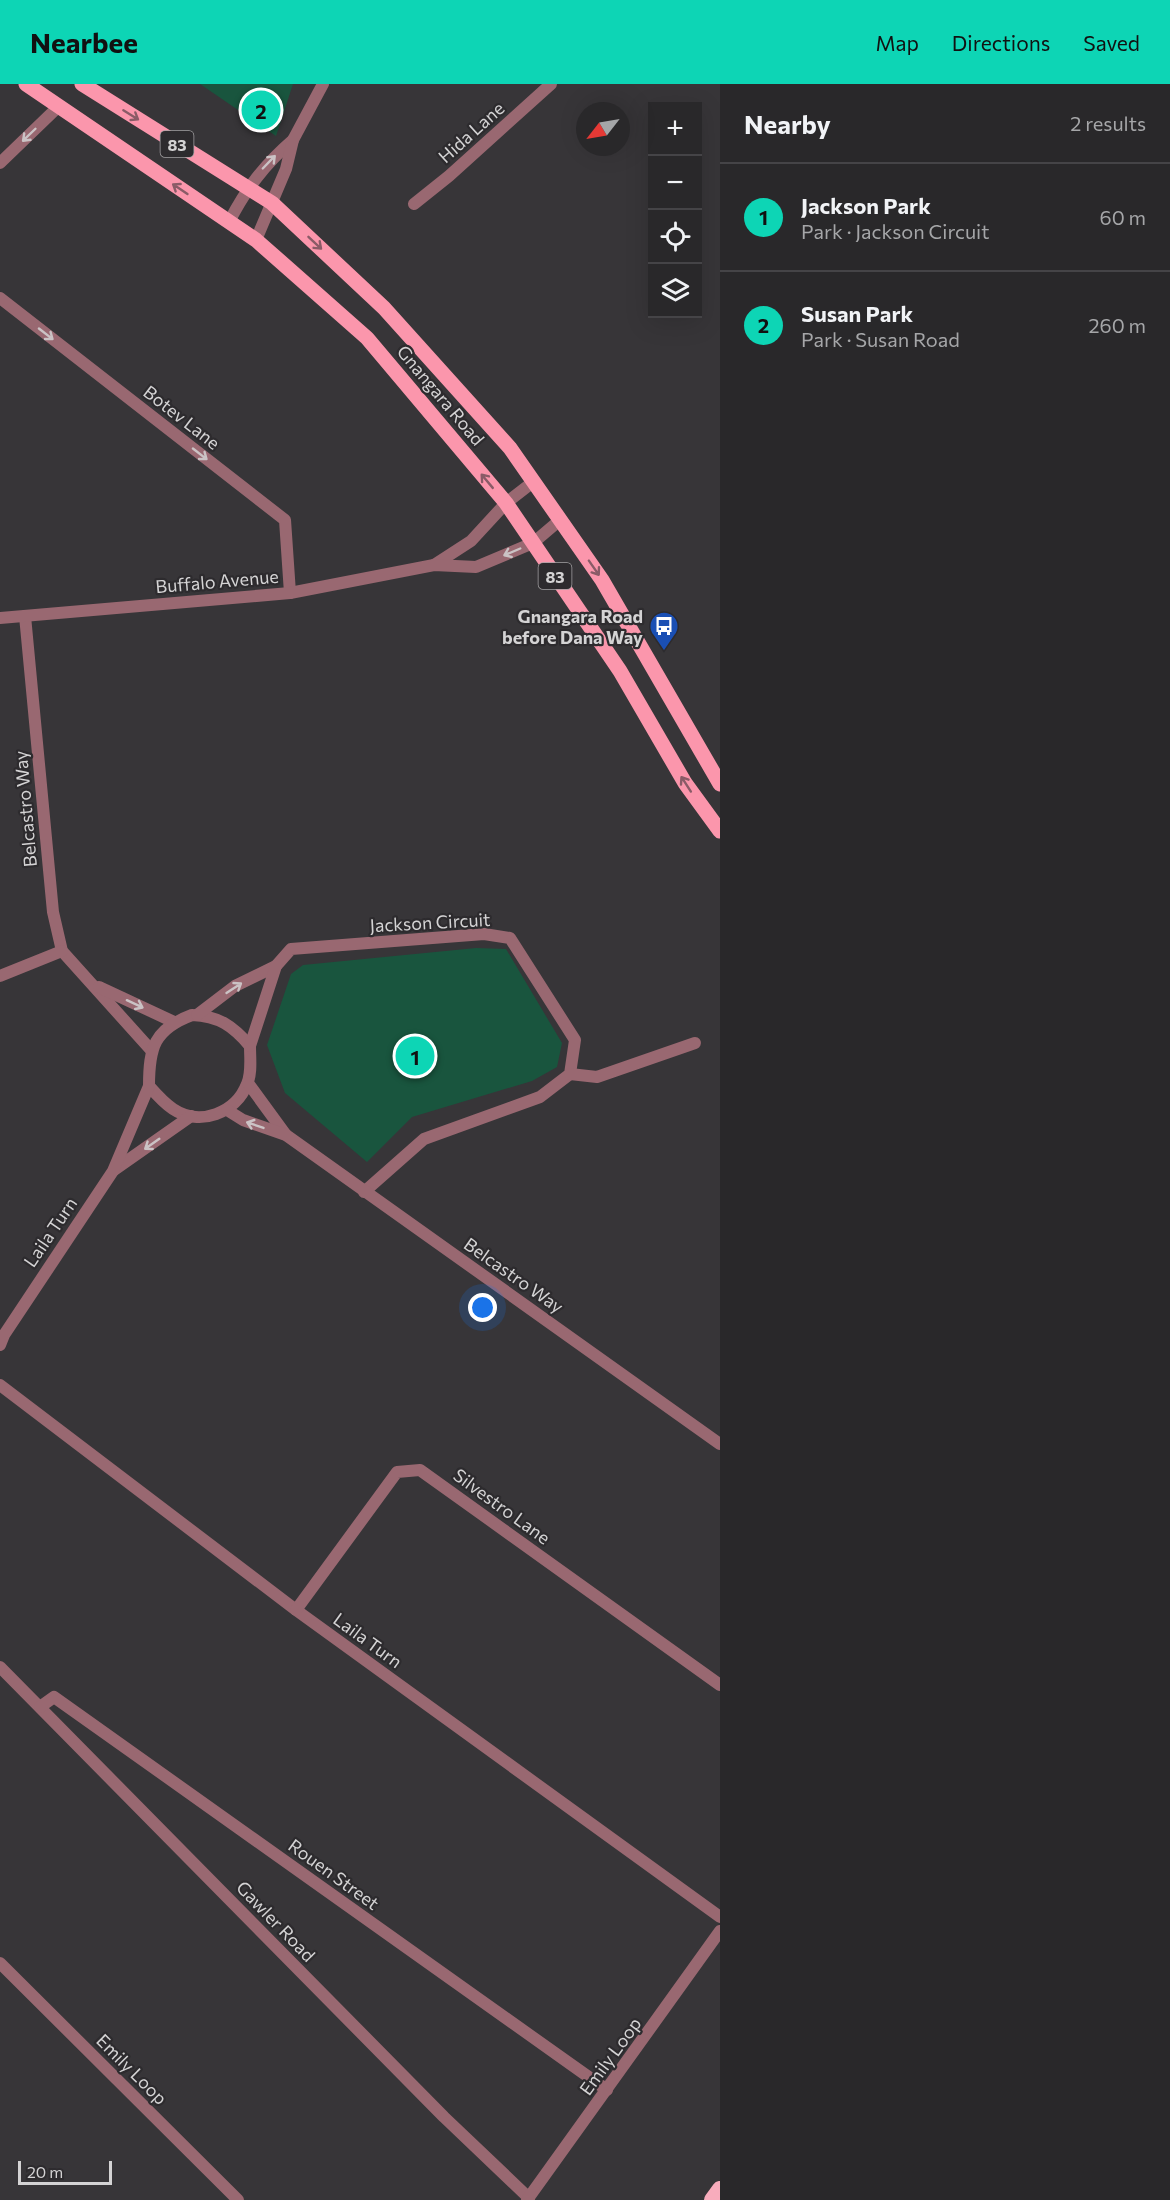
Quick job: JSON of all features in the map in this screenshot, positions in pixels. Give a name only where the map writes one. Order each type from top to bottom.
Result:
[{"type":"highway","points":[[712,2200],[720,2189]]},
{"type":"main road","name":"Gnangara Road","points":[[26,84],[256,240],[367,338],[506,503],[620,671],[685,783],[720,831]]},
{"type":"main road","name":"Gnangara Road","points":[[82,84],[272,203],[384,308],[510,448],[602,580],[720,784]]},
{"type":"street","points":[[256,240],[286,169],[292,141],[323,84]]},
{"type":"street","name":"Hida Lane","points":[[414,204],[450,176],[550,84]]},
{"type":"street","points":[[0,163],[58,107]]},
{"type":"street","points":[[229,222],[247,188],[268,161],[292,141]]},
{"type":"street","name":"Botev Lane","points":[[0,298],[285,520],[290,593]]},
{"type":"street","name":"Buffalo Avenue","points":[[434,565],[471,541],[506,503],[533,482]]},
{"type":"street","name":"Buffalo Avenue","points":[[0,618],[290,593],[434,565],[476,567],[533,543],[560,520]]},
{"type":"street","name":"Belcastro Way","points":[[25,616],[53,912],[62,951]]},
{"type":"street","name":"Jackson Circuit","points":[[197,1015],[235,986],[276,966],[291,949],[484,934],[510,938],[575,1040],[570,1074]]},
{"type":"street","points":[[0,976],[62,951],[96,985],[151,1050]]},
{"type":"street","points":[[250,1047],[228,1024],[211,1016],[197,1015],[174,1022],[159,1035],[151,1050],[149,1086],[174,1110],[191,1116],[209,1116],[227,1110],[240,1098],[248,1083],[250,1047],[276,966]]},
{"type":"street","points":[[96,985],[174,1022]]},
{"type":"street","points":[[364,1192],[424,1139],[540,1097],[570,1074],[597,1077],[695,1043]]},
{"type":"street","name":"Belcastro Way","points":[[248,1083],[286,1135]]},
{"type":"street","name":"Laila Turn","points":[[0,1345],[4,1335],[113,1171],[149,1086]]},
{"type":"street","name":"Belcastro Way","points":[[227,1110],[243,1120],[286,1135],[720,1444]]},
{"type":"street","name":"Laila Turn","points":[[113,1171],[191,1116]]},
{"type":"street","name":"Laila Turn","points":[[0,1385],[296,1610],[720,1917]]},
{"type":"street","name":"Silvestro Lane","points":[[296,1610],[397,1472],[420,1470],[720,1685]]},
{"type":"street","name":"Gawler Road","points":[[0,1667],[444,2117],[528,2199]]},
{"type":"street","name":"Rouen Street","points":[[40,1707],[54,1697],[607,2090]]},
{"type":"street","name":"Emily Loop","points":[[528,2199],[720,1931]]},
{"type":"street","name":"Emily Loop","points":[[0,1963],[238,2200]]},
{"type":"green space","points":[[200,84],[293,84],[276,136]]},
{"type":"green space","points":[[476,948],[506,949],[562,1043],[557,1067],[532,1081],[412,1117],[367,1162],[285,1093],[267,1045],[291,974],[303,965]]},
{"type":"place","name":"Susan Park","points":[[261,110]]},
{"type":"place","name":"Gnangara Road before Dana Way","points":[[664,652]]},
{"type":"place","name":"Jackson Park","points":[[415,1056]]}]
